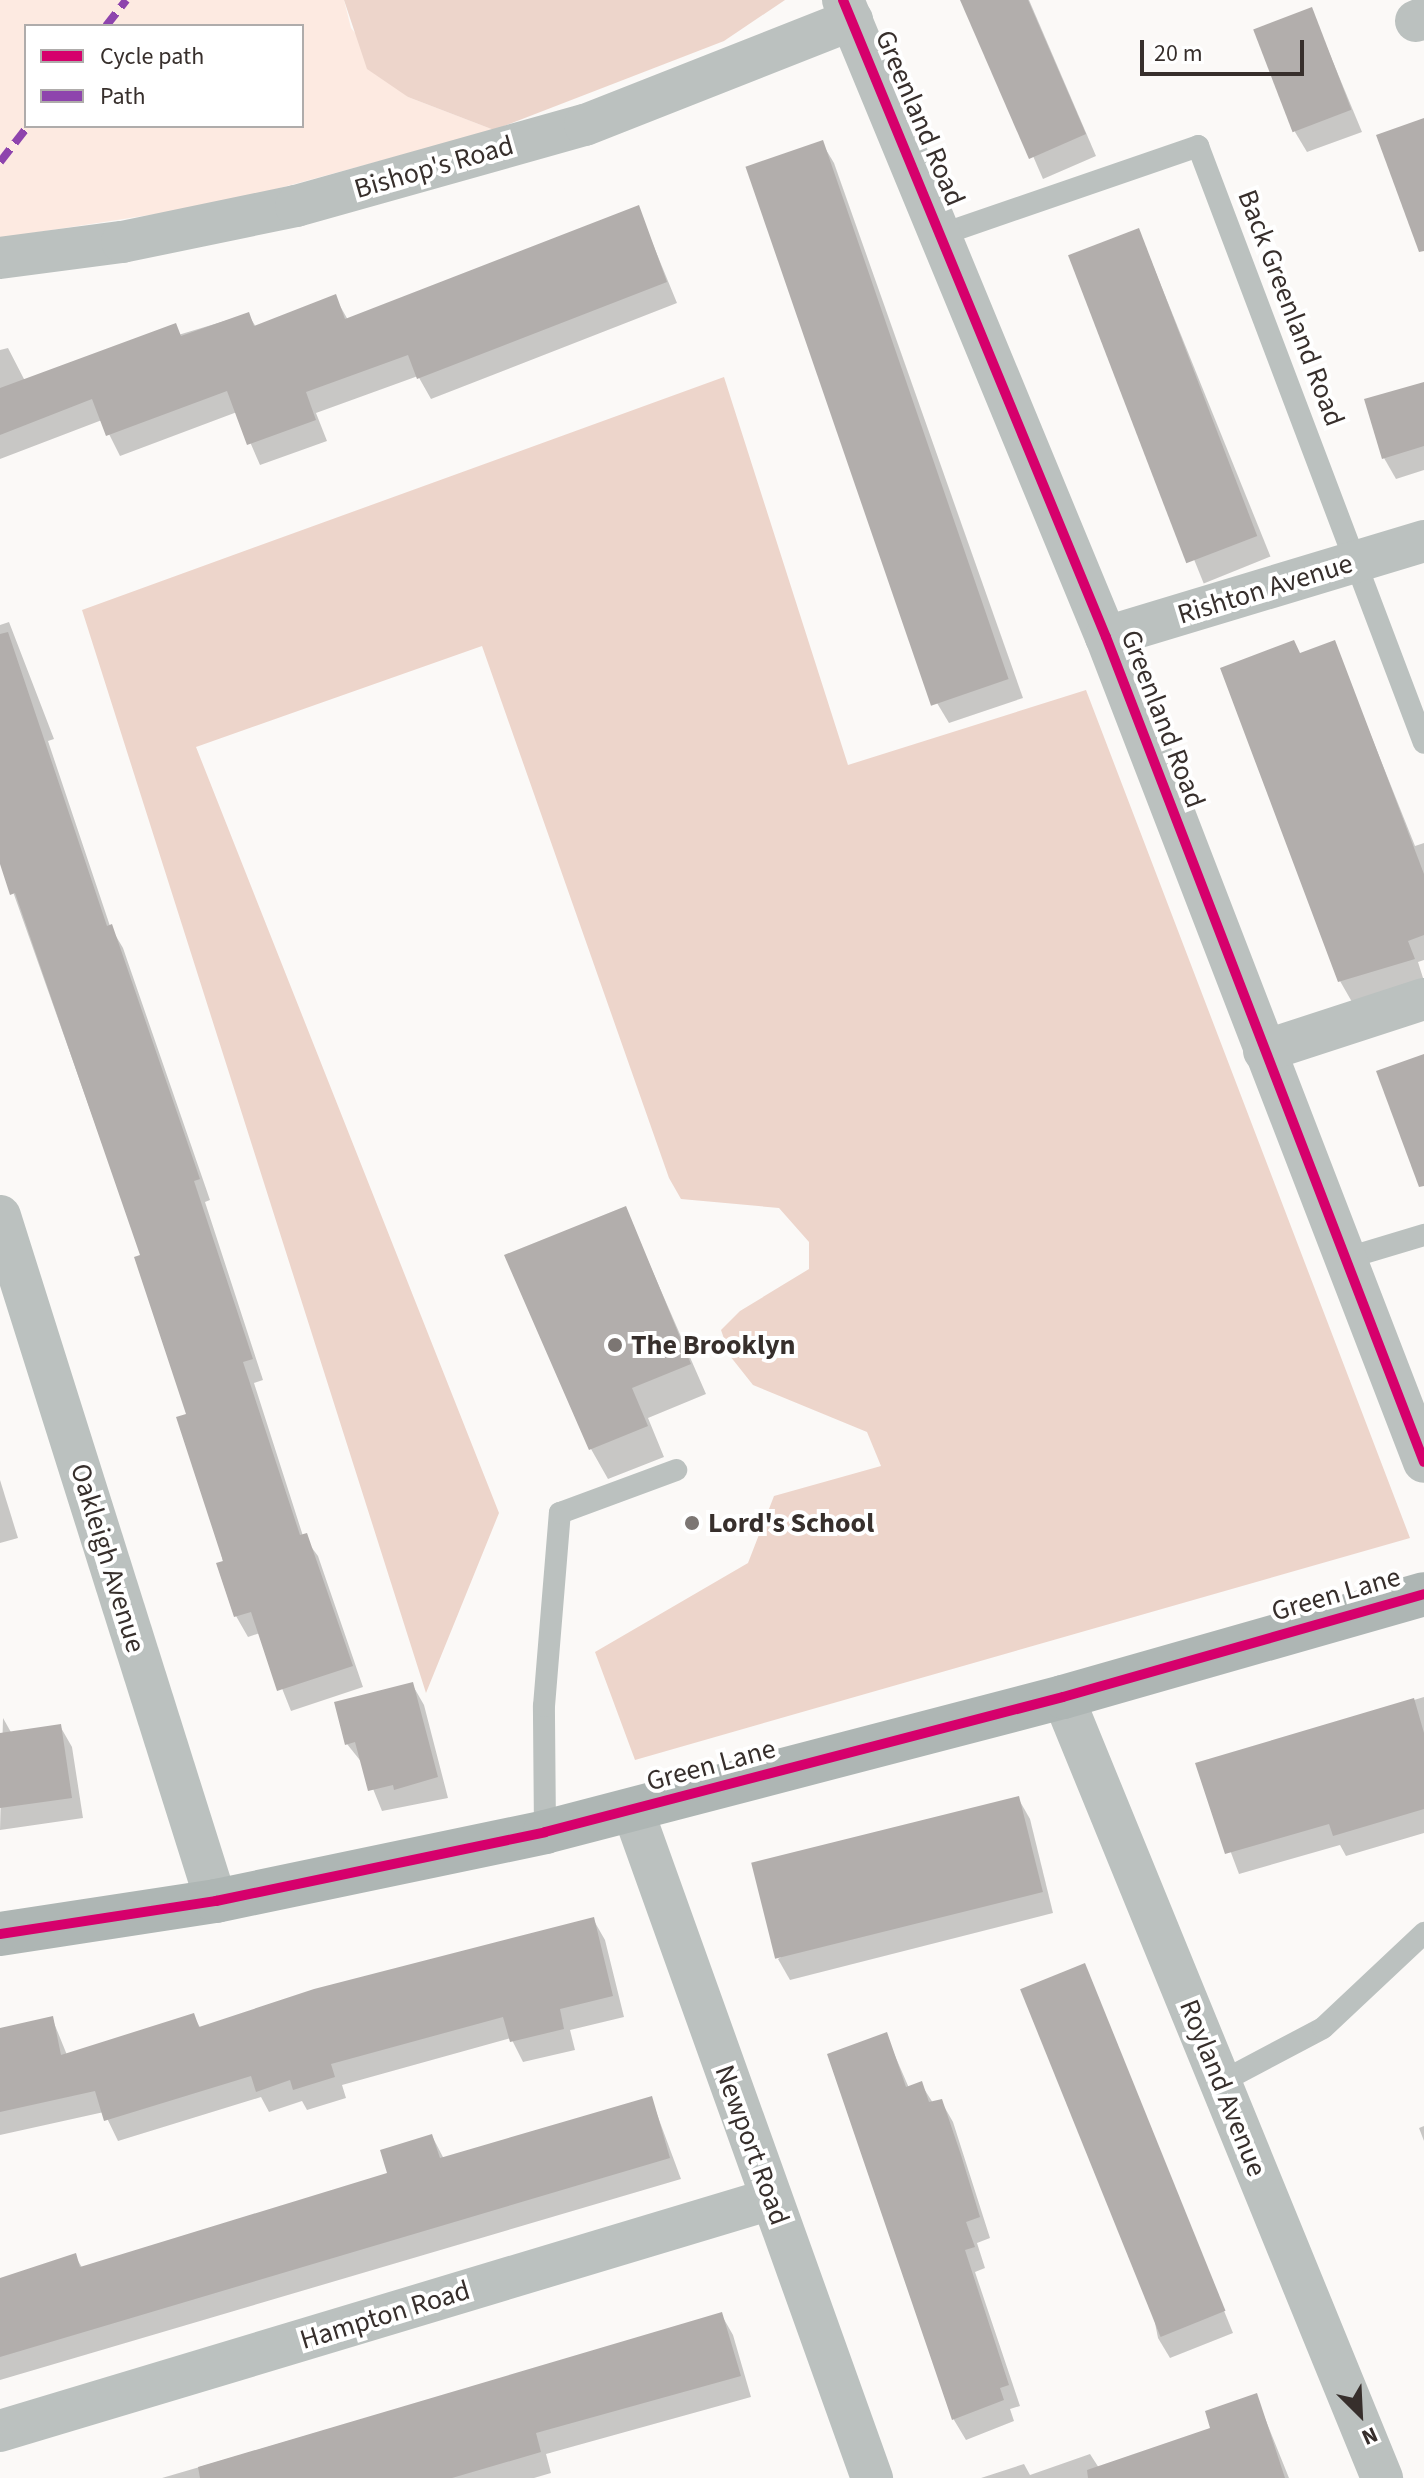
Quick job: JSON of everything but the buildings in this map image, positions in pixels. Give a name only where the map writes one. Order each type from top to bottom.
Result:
[{"type":"street","name":"Greenland Road","points":[[848,10],[943,234],[1106,637],[1424,1462]]},
{"type":"street","name":"Bishop's Road","points":[[0,258],[122,242],[311,202],[585,125],[848,10]]},
{"type":"street","name":"Rishton Avenue","points":[[1106,637],[1424,541]]},
{"type":"street","points":[[1264,1051],[1424,999]]},
{"type":"street","name":"Oakleigh Avenue","points":[[0,1216],[216,1901]]},
{"type":"street","name":"Green Lane","points":[[0,1934],[216,1901],[633,1811],[1063,1697],[1424,1594]]},
{"type":"street","name":"Royland Avenue","points":[[1063,1697],[1382,2478]]},
{"type":"street","name":"Newport Road","points":[[633,1811],[872,2478]]},
{"type":"street","name":"Hampton Road","points":[[0,2431],[771,2199]]},
{"type":"lane","name":"Back Greenland Road","points":[[943,234],[1198,146],[1424,743]]},
{"type":"lane","points":[[1344,1259],[1424,1235]]},
{"type":"lane","points":[[545,1832],[544,1706],[560,1513],[676,1470]]},
{"type":"lane","points":[[1221,2082],[1323,2028],[1424,1933]]},
{"type":"shaded area","points":[[0,0],[344,0],[351,28],[408,97],[494,130],[221,204],[0,238]]},
{"type":"shaded area","points":[[344,0],[785,0],[724,41],[494,130],[408,97],[367,69]]},
{"type":"shaded area","points":[[724,377],[848,765],[1086,690],[1410,1538],[635,1760],[595,1652],[748,1563],[774,1496],[881,1466],[867,1432],[753,1385],[730,1356],[721,1330],[740,1311],[809,1269],[809,1242],[779,1208],[681,1199],[669,1178],[482,646],[196,747],[499,1513],[426,1693],[82,610]]},
{"type":"marked path","points":[[108,24],[126,0]]},
{"type":"marked path","points":[[0,162],[26,128]]},
{"type":"cycle path","points":[[843,0],[1106,637],[1424,1462]]},
{"type":"cycle path","points":[[0,1934],[216,1901],[545,1832],[1063,1697],[1424,1594]]},
{"type":"place","name":"The Brooklyn","points":[[615,1345]]},
{"type":"place","name":"Lord's School","points":[[692,1523]]}]
